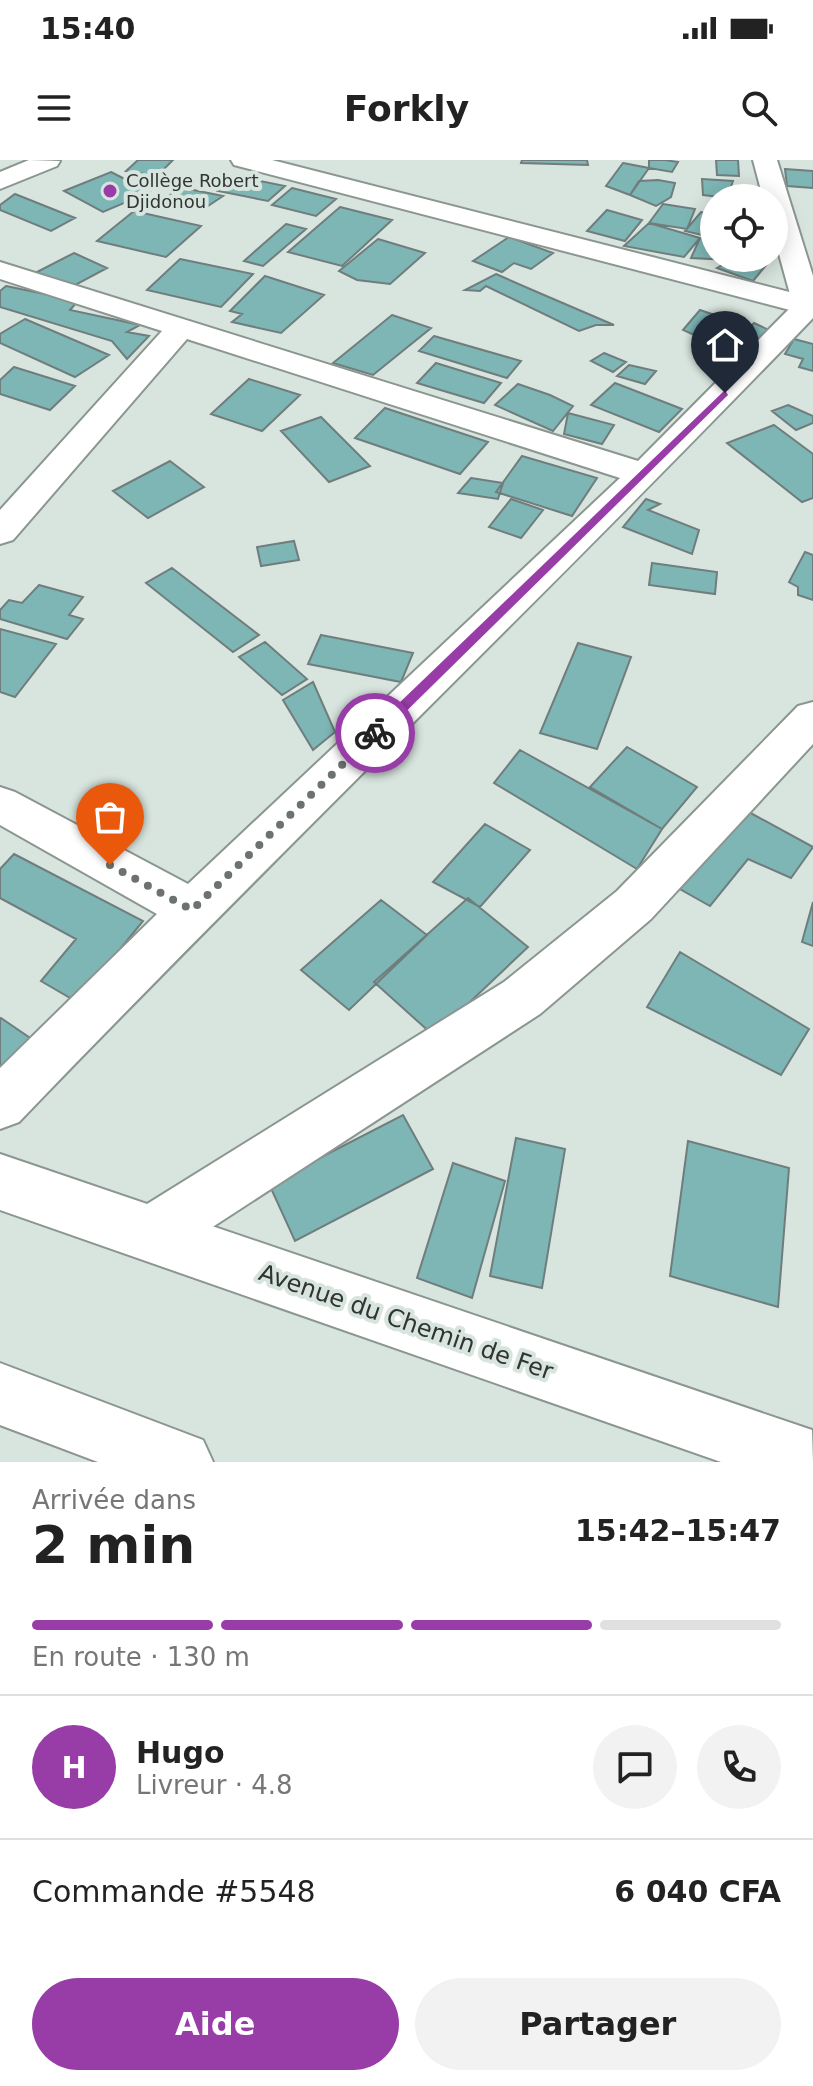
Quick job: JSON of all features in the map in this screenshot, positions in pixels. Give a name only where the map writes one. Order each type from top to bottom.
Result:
[{"type":"street","points":[[8,160],[50,160]]},
{"type":"street","points":[[0,181],[50,160]]},
{"type":"street","points":[[243,160],[810,306]]},
{"type":"street","points":[[765,160],[810,306]]},
{"type":"street","points":[[0,270],[644,474]]},
{"type":"street","points":[[0,1104],[192,910],[644,474],[810,306]]},
{"type":"street","points":[[0,532],[181,327]]},
{"type":"street","points":[[151,1234],[522,998],[634,905],[813,717]]},
{"type":"street","points":[[0,804],[192,910]]},
{"type":"street","name":"Avenue du Chemin de Fer","points":[[0,1182],[812,1462]]},
{"type":"street","points":[[0,1394],[181,1462]]},
{"type":"building","points":[[138,160],[173,160],[157,176],[126,171]]},
{"type":"building","points":[[522,160],[587,160],[588,165],[521,163]]},
{"type":"building","points":[[649,160],[678,162],[672,172],[649,168]]},
{"type":"building","points":[[716,160],[738,160],[739,176],[717,175]]},
{"type":"building","points":[[623,163],[649,168],[630,195],[606,186]]},
{"type":"building","points":[[785,169],[813,171],[813,188],[787,184]]},
{"type":"building","points":[[111,172],[150,192],[103,212],[64,191]]},
{"type":"building","points":[[236,176],[285,186],[268,201],[218,191]]},
{"type":"building","points":[[702,179],[733,181],[732,184],[702,184]]},
{"type":"building","points":[[639,181],[675,183],[671,197],[656,206],[630,195]]},
{"type":"building","points":[[179,187],[223,196],[202,210],[162,202]]},
{"type":"building","points":[[292,188],[336,199],[316,216],[272,205]]},
{"type":"building","points":[[15,194],[75,218],[51,231],[0,210],[0,205]]},
{"type":"building","points":[[663,204],[695,209],[687,229],[649,223]]},
{"type":"building","points":[[340,207],[392,220],[342,266],[288,252]]},
{"type":"building","points":[[607,210],[642,220],[625,241],[587,231]]},
{"type":"building","points":[[134,211],[201,226],[166,257],[97,241]]},
{"type":"building","points":[[700,213],[700,235],[685,231]]},
{"type":"building","points":[[649,223],[700,238],[684,257],[624,246]]},
{"type":"building","points":[[286,224],[306,229],[263,266],[244,261]]},
{"type":"building","points":[[509,237],[553,253],[531,269],[514,263],[502,272],[473,261]]},
{"type":"building","points":[[700,238],[700,258],[691,258]]},
{"type":"building","points":[[378,239],[425,253],[390,284],[357,280],[339,271]]},
{"type":"building","points":[[74,253],[107,268],[66,290],[33,274]]},
{"type":"building","points":[[180,259],[253,274],[221,307],[147,290]]},
{"type":"building","points":[[728,272],[760,272],[753,281]]},
{"type":"building","points":[[496,274],[614,325],[596,325],[579,331],[486,286],[480,291],[465,290]]},
{"type":"building","points":[[265,276],[324,295],[281,333],[232,322],[242,314],[230,311]]},
{"type":"building","points":[[6,286],[78,301],[70,310],[140,325],[127,332],[149,336],[127,359],[112,341],[0,307],[0,291]]},
{"type":"building","points":[[700,310],[750,327],[754,323],[771,331],[745,358],[683,330]]},
{"type":"building","points":[[392,315],[431,328],[373,375],[333,363]]},
{"type":"building","points":[[25,319],[109,355],[75,377],[0,343],[0,334]]},
{"type":"building","points":[[434,336],[521,361],[507,378],[419,351]]},
{"type":"building","points":[[794,339],[813,344],[813,371],[799,367],[803,359],[785,354]]},
{"type":"building","points":[[604,353],[626,362],[613,372],[591,361]]},
{"type":"building","points":[[436,363],[501,383],[484,403],[417,383]]},
{"type":"building","points":[[629,365],[656,371],[645,384],[617,376]]},
{"type":"building","points":[[14,367],[75,386],[50,410],[0,394],[0,380]]},
{"type":"building","points":[[249,379],[300,395],[262,431],[211,414]]},
{"type":"building","points":[[615,383],[682,409],[659,432],[591,405]]},
{"type":"building","points":[[518,384],[573,406],[553,431],[495,405]]},
{"type":"building","points":[[788,405],[813,416],[813,423],[796,430],[772,411]]},
{"type":"building","points":[[385,408],[488,442],[460,474],[355,438]]},
{"type":"building","points":[[568,413],[614,425],[602,444],[564,434]]},
{"type":"building","points":[[321,417],[370,466],[329,482],[281,431]]},
{"type":"building","points":[[774,425],[813,454],[813,498],[802,502],[727,443]]},
{"type":"building","points":[[522,456],[597,478],[572,516],[496,492]]},
{"type":"building","points":[[170,461],[204,487],[148,518],[113,491]]},
{"type":"building","points":[[471,478],[503,483],[498,499],[458,493]]},
{"type":"building","points":[[511,499],[543,510],[521,538],[489,527]]},
{"type":"building","points":[[646,499],[660,504],[648,510],[699,530],[692,554],[623,527]]},
{"type":"building","points":[[294,541],[299,560],[261,566],[257,547]]},
{"type":"building","points":[[805,552],[813,555],[813,600],[798,595],[798,587],[789,582]]},
{"type":"building","points":[[652,563],[717,572],[715,594],[649,585]]},
{"type":"building","points":[[172,568],[259,635],[233,652],[146,583]]},
{"type":"building","points":[[39,585],[83,597],[69,615],[83,619],[67,639],[0,619],[0,610],[9,600],[22,603]]},
{"type":"building","points":[[0,629],[56,644],[15,697],[0,692]]},
{"type":"building","points":[[321,635],[413,653],[401,682],[308,664]]},
{"type":"building","points":[[265,642],[307,679],[282,695],[239,657]]},
{"type":"building","points":[[578,643],[631,657],[597,749],[540,733]]},
{"type":"building","points":[[313,682],[335,732],[313,750],[283,700]]},
{"type":"building","points":[[627,747],[697,787],[662,829],[590,787]]},
{"type":"building","points":[[520,750],[662,829],[637,869],[494,783]]},
{"type":"building","points":[[747,811],[813,847],[791,878],[748,859],[710,906],[678,888]]},
{"type":"building","points":[[485,824],[530,850],[480,907],[433,882]]},
{"type":"building","points":[[14,854],[143,921],[77,1002],[41,981],[76,939],[0,898],[0,869]]},
{"type":"building","points":[[468,898],[528,947],[434,1036],[374,982]]},
{"type":"building","points":[[381,900],[427,935],[349,1010],[301,970]]},
{"type":"building","points":[[813,902],[813,946],[802,942]]},
{"type":"building","points":[[680,952],[809,1029],[781,1075],[647,1007]]},
{"type":"building","points":[[0,1019],[33,1040],[0,1074]]},
{"type":"building","points":[[403,1115],[433,1169],[295,1241],[269,1184]]},
{"type":"building","points":[[516,1138],[565,1149],[542,1288],[490,1276]]},
{"type":"building","points":[[688,1141],[789,1168],[778,1307],[670,1276]]},
{"type":"building","points":[[453,1163],[505,1181],[472,1298],[417,1278]]},
{"type":"way so far","points":[[110,865],[192,910],[375,733]]},
{"type":"place","name":"Collège Robert Djidonou","points":[[110,191]]},
{"type":"route","points":[[375,733],[725,393]]}]
